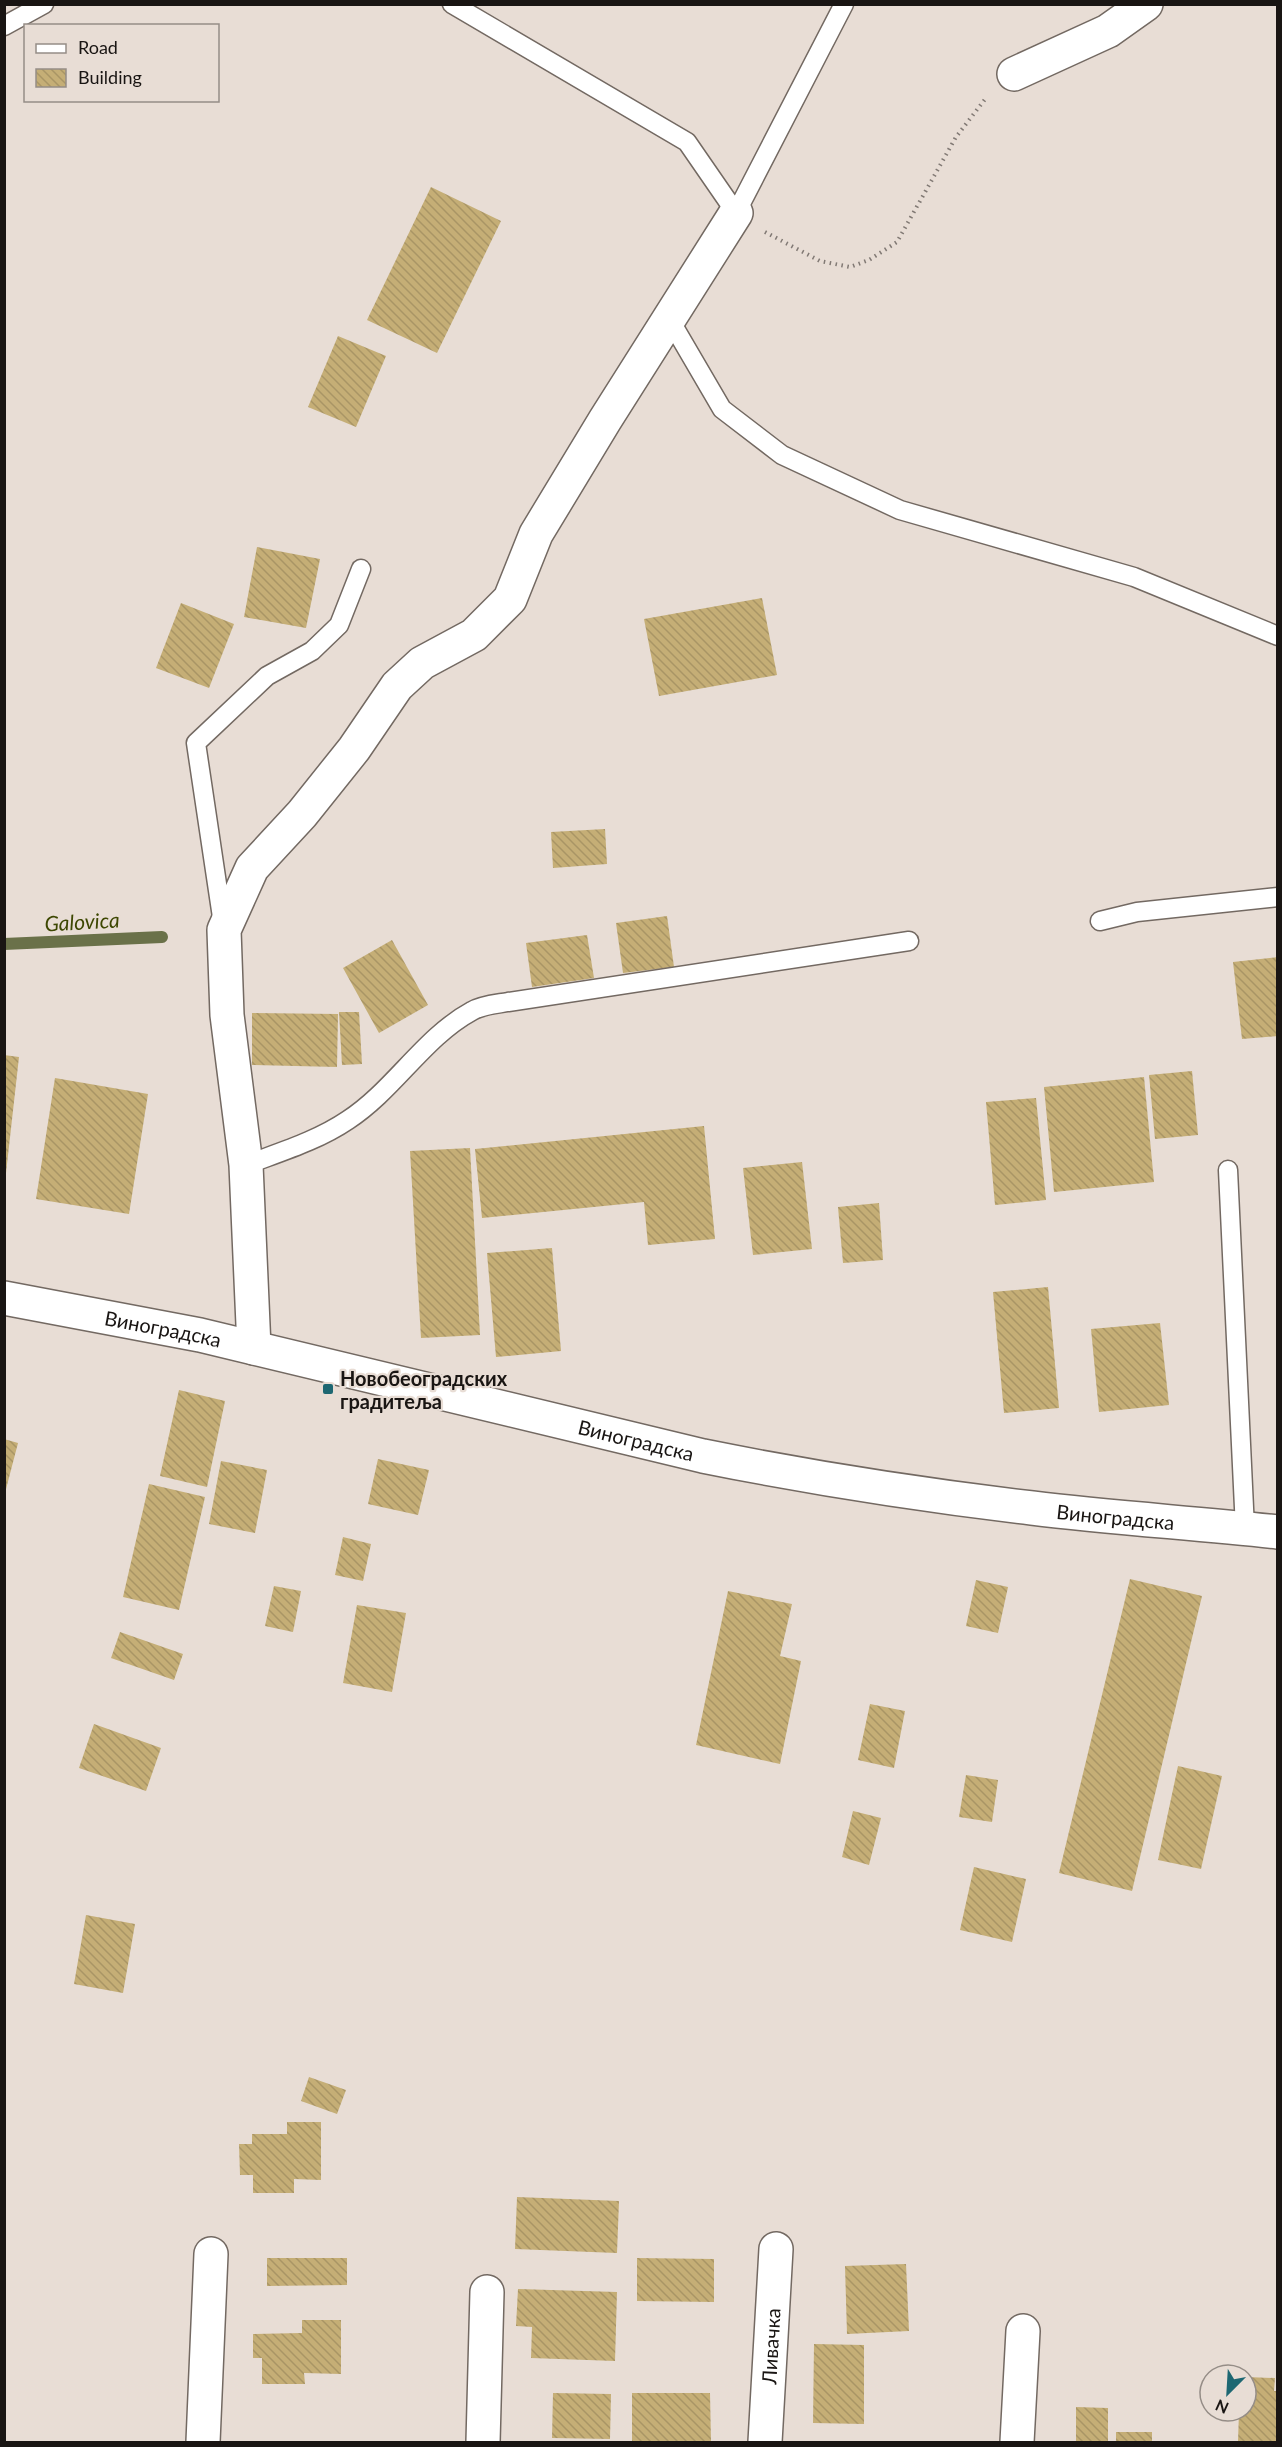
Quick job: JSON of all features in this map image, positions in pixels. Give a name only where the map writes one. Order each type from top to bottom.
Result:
[{"type":"street","points":[[1014,74],[1108,31],[1146,4]]},
{"type":"street","points":[[254,1348],[246,1165],[227,1015],[224,930],[252,868],[302,814],[354,749],[397,686],[422,663],[474,634],[510,599],[536,534],[736,213]]},
{"type":"street","name":"Виноградска","points":[[4,1298],[145,1323],[766,1469],[933,1496],[1278,1532]]},
{"type":"street","name":"Ливачка","points":[[765,2442],[776,2249]]},
{"type":"street","points":[[203,2442],[211,2254]]},
{"type":"street","points":[[483,2442],[487,2292]]},
{"type":"street","points":[[1017,2442],[1023,2331]]},
{"type":"lane","points":[[4,26],[44,4]]},
{"type":"lane","points":[[452,4],[687,142],[736,213],[844,4]]},
{"type":"lane","points":[[670,320],[722,409],[782,455],[900,510],[1134,577],[1278,636]]},
{"type":"lane","points":[[224,930],[196,742],[267,676],[312,651],[339,625],[362,569]]},
{"type":"lane","points":[[1100,921],[1137,912],[1278,897]]},
{"type":"lane","points":[[246,1165],[303,1144],[348,1120],[400,1074],[446,1028],[474,1009],[909,941]]},
{"type":"lane","points":[[1228,1170],[1245,1529]]},
{"type":"path","points":[[736,213],[783,243],[820,261],[850,267],[869,260],[897,242],[956,137],[987,96],[1014,74]]},
{"type":"building","points":[[431,187],[501,221],[437,353],[367,320]]},
{"type":"building","points":[[338,336],[386,356],[356,427],[308,407]]},
{"type":"building","points":[[257,547],[320,559],[306,628],[244,617]]},
{"type":"building","points":[[762,598],[777,675],[659,696],[644,619]]},
{"type":"building","points":[[181,603],[234,624],[209,688],[156,668]]},
{"type":"building","points":[[605,829],[607,864],[553,868],[551,832]]},
{"type":"building","points":[[667,916],[674,967],[623,973],[616,923]]},
{"type":"building","points":[[587,935],[594,978],[532,987],[526,943]]},
{"type":"building","points":[[392,940],[428,1005],[379,1033],[343,968]]},
{"type":"building","points":[[1278,957],[1278,1036],[1242,1039],[1233,962]]},
{"type":"building","points":[[339,1012],[359,1012],[362,1064],[342,1065]]},
{"type":"building","points":[[252,1013],[338,1014],[337,1067],[252,1065]]},
{"type":"building","points":[[4,1055],[19,1057],[6,1173],[4,1173]]},
{"type":"building","points":[[1192,1071],[1198,1135],[1155,1139],[1149,1075]]},
{"type":"building","points":[[1144,1077],[1154,1182],[1054,1192],[1044,1087]]},
{"type":"building","points":[[55,1078],[148,1094],[129,1214],[36,1199]]},
{"type":"building","points":[[1036,1098],[1046,1200],[995,1205],[986,1102]]},
{"type":"building","points":[[704,1126],[715,1239],[648,1245],[644,1202],[482,1218],[475,1149]]},
{"type":"building","points":[[470,1148],[480,1335],[421,1338],[410,1151]]},
{"type":"building","points":[[802,1162],[812,1249],[753,1255],[743,1168]]},
{"type":"building","points":[[879,1203],[883,1260],[843,1263],[838,1207]]},
{"type":"building","points":[[552,1248],[561,1351],[496,1357],[487,1253]]},
{"type":"building","points":[[1048,1287],[1059,1408],[1004,1413],[993,1292]]},
{"type":"building","points":[[1160,1323],[1169,1405],[1099,1412],[1091,1329]]},
{"type":"building","points":[[179,1390],[225,1401],[207,1487],[160,1476]]},
{"type":"building","points":[[4,1439],[18,1443],[5,1493],[4,1493]]},
{"type":"building","points":[[378,1459],[429,1470],[418,1515],[368,1504]]},
{"type":"building","points":[[221,1461],[267,1470],[255,1533],[209,1524]]},
{"type":"building","points":[[149,1484],[205,1497],[179,1610],[123,1597]]},
{"type":"building","points":[[343,1537],[371,1544],[363,1581],[335,1575]]},
{"type":"building","points":[[1130,1579],[1202,1596],[1132,1891],[1059,1873]]},
{"type":"building","points":[[976,1580],[1008,1587],[998,1633],[966,1626]]},
{"type":"building","points":[[274,1586],[301,1591],[293,1632],[265,1626]]},
{"type":"building","points":[[728,1591],[792,1604],[780,1656],[801,1661],[780,1764],[696,1745]]},
{"type":"building","points":[[357,1605],[406,1613],[392,1692],[343,1683]]},
{"type":"building","points":[[120,1632],[183,1654],[174,1680],[111,1658]]},
{"type":"building","points":[[870,1704],[905,1711],[894,1768],[858,1760]]},
{"type":"building","points":[[94,1724],[161,1748],[146,1791],[79,1768]]},
{"type":"building","points":[[1178,1766],[1222,1776],[1201,1869],[1158,1860]]},
{"type":"building","points":[[966,1775],[998,1780],[992,1822],[959,1817]]},
{"type":"building","points":[[853,1811],[881,1818],[869,1865],[842,1857]]},
{"type":"building","points":[[974,1867],[1026,1879],[1012,1942],[960,1930]]},
{"type":"building","points":[[86,1915],[135,1924],[123,1993],[74,1984]]},
{"type":"building","points":[[309,2077],[346,2090],[337,2114],[301,2101]]},
{"type":"building","points":[[287,2122],[321,2122],[321,2180],[294,2179],[294,2193],[253,2193],[253,2175],[240,2175],[239,2144],[252,2144],[252,2134],[287,2134]]},
{"type":"building","points":[[517,2197],[619,2201],[617,2253],[515,2249]]},
{"type":"building","points":[[267,2258],[347,2258],[347,2285],[267,2286]]},
{"type":"building","points":[[637,2258],[714,2259],[714,2302],[637,2301]]},
{"type":"building","points":[[906,2264],[909,2331],[847,2334],[845,2266]]},
{"type":"building","points":[[518,2289],[617,2292],[615,2361],[531,2358],[532,2327],[516,2326]]},
{"type":"building","points":[[302,2320],[341,2320],[341,2374],[304,2373],[305,2384],[262,2384],[262,2358],[253,2358],[253,2334],[302,2333]]},
{"type":"building","points":[[814,2344],[864,2345],[864,2424],[813,2423]]},
{"type":"building","points":[[1258,2377],[1275,2378],[1274,2391],[1278,2391],[1278,2442],[1238,2442],[1239,2423],[1258,2423]]},
{"type":"building","points":[[553,2393],[611,2394],[610,2439],[552,2438]]},
{"type":"building","points":[[632,2393],[710,2393],[711,2442],[632,2442]]},
{"type":"building","points":[[1076,2407],[1108,2408],[1108,2442],[1076,2442]]},
{"type":"building","points":[[1116,2432],[1152,2432],[1152,2442],[1116,2442]]},
{"type":"waterway","name":"Galovica","points":[[4,944],[162,937]]},
{"type":"place","name":"Новобеоградских градитеља","points":[[328,1389]]}]
